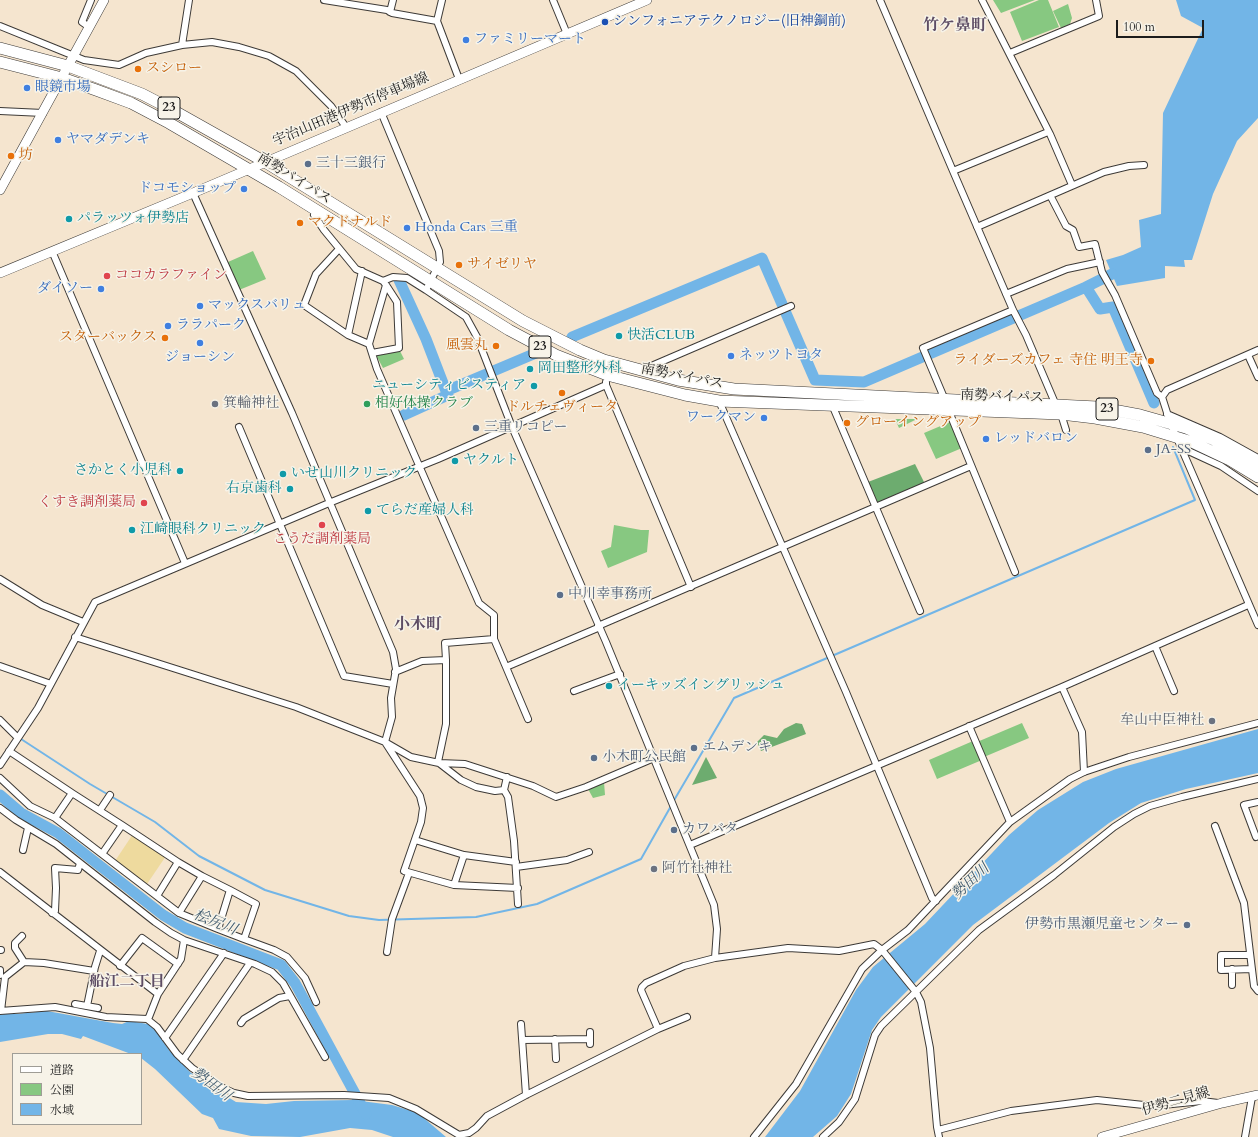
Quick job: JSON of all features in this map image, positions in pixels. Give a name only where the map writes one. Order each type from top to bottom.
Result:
[{"type":"highway","name":"南勢バイパス","points":[[0,48],[71,61],[142,94],[265,162],[437,270],[548,335],[604,360],[678,380],[712,386],[765,391],[1055,403],[1118,410],[1168,418],[1214,440],[1258,466]]},
{"type":"highway","name":"南勢バイパス","points":[[0,62],[62,78],[131,103],[249,169],[428,286],[460,301],[536,345],[606,380],[719,401],[833,407],[1061,414],[1119,422],[1149,428],[1179,442],[1213,451],[1258,477]]},
{"type":"main road","points":[[0,190],[104,0]]},
{"type":"main road","name":"宇治山田港伊勢市停車場線","points":[[0,273],[193,193],[646,0]]},
{"type":"main road","name":"伊勢二見線","points":[[1102,1137],[1222,1103],[1255,1096]]},
{"type":"street","points":[[89,27],[82,22],[91,0]]},
{"type":"street","points":[[182,45],[189,0]]},
{"type":"street","points":[[324,0],[362,3],[390,12],[437,22]]},
{"type":"street","points":[[390,12],[392,0]]},
{"type":"street","points":[[442,0],[437,22],[459,79]]},
{"type":"street","points":[[553,0],[567,34]]},
{"type":"street","points":[[880,0],[1006,294],[1026,335],[1055,403]]},
{"type":"street","points":[[982,0],[1010,53],[1072,185]]},
{"type":"street","points":[[1010,53],[1099,16],[1096,0]]},
{"type":"street","points":[[0,26],[71,61],[84,60],[119,65],[146,54],[201,42],[221,43],[269,56],[296,71],[331,106],[346,127]]},
{"type":"street","points":[[0,111],[43,113]]},
{"type":"street","points":[[381,112],[439,251],[440,262],[428,286]]},
{"type":"street","points":[[953,171],[1048,132]]},
{"type":"street","points":[[977,227],[1051,197],[1072,185],[1110,171],[1144,165]]},
{"type":"street","points":[[193,193],[292,413],[393,652],[395,672],[392,717],[385,742],[420,796],[423,808],[415,840],[404,871],[454,885],[518,888]]},
{"type":"street","points":[[1051,197],[1066,226],[1073,230],[1079,247],[1095,244],[1102,272],[1115,295],[1157,393],[1162,397],[1168,418],[1248,605],[1257,621]]},
{"type":"street","points":[[314,215],[356,269],[384,283],[397,302],[399,348],[372,353]]},
{"type":"street","points":[[339,249],[316,274],[304,305],[348,335],[369,344]]},
{"type":"street","points":[[52,251],[185,563]]},
{"type":"street","points":[[1006,294],[1067,269],[1100,262]]},
{"type":"street","points":[[348,335],[362,271]]},
{"type":"street","points":[[528,719],[494,639],[494,615],[479,603],[369,344],[384,283],[393,277],[407,278],[428,286],[466,317],[478,337],[487,365],[512,427],[620,674],[690,844],[716,915],[715,958]]},
{"type":"street","points":[[641,371],[791,306]]},
{"type":"street","points":[[1013,310],[923,348],[1015,572]]},
{"type":"street","points":[[1162,397],[1167,390],[1258,350]]},
{"type":"street","points":[[1248,355],[1258,377]]},
{"type":"street","points":[[0,765],[51,684],[95,602],[512,427],[606,380],[691,587]]},
{"type":"street","points":[[719,401],[828,651],[932,898],[936,901]]},
{"type":"street","points":[[833,407],[877,506],[920,611]]},
{"type":"street","points":[[1061,414],[1066,430]]},
{"type":"street","points":[[1168,418],[1220,437],[1258,458]]},
{"type":"street","points":[[239,427],[344,676],[393,684]]},
{"type":"street","points":[[1179,442],[1221,466],[1258,491]]},
{"type":"street","points":[[506,667],[971,466]]},
{"type":"street","points":[[0,579],[42,605],[83,622]]},
{"type":"street","points":[[690,844],[1062,687],[1248,605]]},
{"type":"street","points":[[76,637],[296,707],[385,742],[411,757],[438,763],[464,764],[533,786],[552,795],[562,796],[654,758]]},
{"type":"street","points":[[438,763],[446,724],[445,643],[494,639]]},
{"type":"street","points":[[1155,646],[1174,691]]},
{"type":"street","points":[[395,672],[422,661],[446,660]]},
{"type":"street","points":[[0,666],[51,684]]},
{"type":"street","points":[[574,691],[620,674]]},
{"type":"street","points":[[1062,687],[1082,732],[1084,772]]},
{"type":"street","points":[[0,720],[18,738]]},
{"type":"street","points":[[754,1137],[796,1084],[862,969],[908,930],[1010,822],[1070,779],[1084,772],[1129,757],[1258,723]]},
{"type":"street","points":[[969,726],[1010,822]]},
{"type":"street","points":[[9,751],[178,862],[256,904],[244,939]]},
{"type":"street","points":[[438,763],[461,780],[476,787],[495,791],[504,790]]},
{"type":"street","points":[[507,777],[504,790],[508,797],[516,865],[518,904]]},
{"type":"street","points":[[0,778],[30,806],[55,818],[179,913],[274,950],[287,957],[305,978],[316,1002]]},
{"type":"street","points":[[823,1137],[839,1122],[854,1099],[876,1035],[881,1026],[979,930],[1054,875],[1114,827],[1134,814],[1150,806],[1258,779]]},
{"type":"street","points":[[55,818],[72,793]]},
{"type":"street","points":[[100,810],[109,796]]},
{"type":"street","points":[[1256,837],[1244,805],[1258,802]]},
{"type":"street","points":[[0,808],[28,828],[56,844],[155,922],[184,940],[224,953],[272,972],[282,982],[325,1057]]},
{"type":"street","points":[[102,854],[122,825]]},
{"type":"street","points":[[1214,826],[1244,903],[1254,986],[1258,991]]},
{"type":"street","points":[[23,850],[28,828]]},
{"type":"street","points":[[415,840],[464,855],[516,865],[566,860],[589,852]]},
{"type":"street","points":[[454,885],[464,855]]},
{"type":"street","points":[[52,913],[55,911],[55,868],[78,870],[80,862]]},
{"type":"street","points":[[157,896],[178,862]]},
{"type":"street","points":[[387,952],[391,921],[409,873]]},
{"type":"street","points":[[1,876],[158,994]]},
{"type":"street","points":[[179,913],[202,876]]},
{"type":"street","points":[[218,929],[230,890]]},
{"type":"street","points":[[22,936],[15,944],[15,948],[24,962]]},
{"type":"street","points":[[120,966],[142,938],[178,964]]},
{"type":"street","points":[[147,1019],[158,994],[181,959],[184,940]]},
{"type":"street","points":[[658,1029],[641,990],[642,987],[646,983],[684,966],[715,958],[788,948],[839,951],[874,944],[882,951],[916,992],[923,1009],[930,1048],[939,1137]]},
{"type":"street","points":[[87,1006],[100,950]]},
{"type":"street","points":[[165,1038],[224,953]]},
{"type":"street","points":[[1250,955],[1221,955],[1221,970],[1252,969]]},
{"type":"street","points":[[94,972],[44,963],[24,962],[5,977],[0,1011],[55,1007],[106,1017],[147,1019],[157,1027],[183,1060],[219,1086],[241,1095],[344,1095],[389,1098],[416,1109],[459,1136],[469,1133],[487,1116],[526,1095],[658,1029],[687,1017]]},
{"type":"street","points":[[183,1060],[250,963]]},
{"type":"street","points":[[1232,969],[1232,985]]},
{"type":"street","points":[[281,997],[282,982]]},
{"type":"street","points":[[240,1023],[244,1019],[281,997],[290,996]]},
{"type":"street","points":[[75,1004],[98,1008]]},
{"type":"street","points":[[521,1024],[526,1095]]},
{"type":"street","points":[[523,1040],[590,1038]]},
{"type":"street","points":[[555,1039],[556,1059]]},
{"type":"street","points":[[1245,1137],[1255,1096]]},
{"type":"street","points":[[938,1130],[1011,1111],[1097,1100],[1153,1106],[1202,1101],[1222,1103]]},
{"type":"green space","points":[[993,0],[1035,0],[1001,13]]},
{"type":"green space","points":[[1039,0],[1048,0],[1059,27],[1022,41],[1010,12]]},
{"type":"green space","points":[[1068,4],[1072,18],[1070,24],[1061,28],[1053,11]]},
{"type":"green space","points":[[253,251],[266,279],[239,290],[228,262]]},
{"type":"green space","points":[[400,351],[404,359],[383,368],[376,355]]},
{"type":"green space","points":[[895,419],[917,419],[899,428]]},
{"type":"green space","points":[[950,422],[962,448],[936,459],[924,433]]},
{"type":"green space","points":[[915,464],[925,484],[878,504],[868,482]]},
{"type":"green space","points":[[614,525],[649,530],[647,552],[608,568],[601,551],[611,547]]},
{"type":"green space","points":[[796,723],[802,724],[806,734],[761,751],[757,742],[764,735],[777,738],[784,729]]},
{"type":"green space","points":[[1022,723],[1029,738],[984,757],[977,742]]},
{"type":"green space","points":[[973,741],[982,760],[937,779],[929,760]]},
{"type":"green space","points":[[706,757],[717,778],[692,785]]},
{"type":"green space","points":[[604,782],[605,795],[593,798],[588,789]]},
{"type":"sand","points":[[133,834],[166,856],[147,884],[115,861]]},
{"type":"water","points":[[1176,0],[1258,0],[1258,118],[1237,141],[1213,194],[1192,260],[1184,260],[1185,267],[1165,266],[1165,278],[1117,286],[1106,260],[1123,255],[1141,247],[1139,220],[1161,214],[1163,113],[1203,28],[1181,16]]},
{"type":"water","name":"勢田川","points":[[1258,729],[1258,773],[1186,789],[1141,803],[1109,823],[973,925],[881,1017],[872,1030],[851,1094],[837,1116],[813,1137],[765,1137],[800,1091],[856,990],[873,967],[925,924],[1009,835],[1038,810],[1083,782],[1116,769]]},
{"type":"water","points":[[47,1011],[113,1023],[122,1024],[129,1021],[148,1024],[155,1030],[169,1050],[190,1072],[236,1102],[266,1104],[294,1101],[353,1100],[392,1105],[418,1113],[446,1137],[393,1137],[372,1130],[350,1128],[300,1137],[251,1136],[219,1129],[213,1118],[202,1114],[155,1069],[142,1059],[142,1053],[128,1053],[83,1036],[81,1039],[62,1034],[48,1034],[0,1042],[0,1015],[8,1013],[16,1014]]},
{"type":"waterway","points":[[572,337],[762,258],[815,380],[864,382],[1086,287]]},
{"type":"waterway","points":[[1112,274],[1086,287],[1100,309],[1113,307],[1154,403]]},
{"type":"waterway","points":[[399,280],[426,339],[446,391]]},
{"type":"waterway","points":[[404,415],[448,395],[446,391],[536,353]]},
{"type":"waterway","points":[[673,802],[734,698],[1195,500],[1173,447]]},
{"type":"waterway","points":[[21,739],[90,784],[155,822],[199,856],[265,890],[349,916],[379,920],[476,917],[537,904],[641,859],[671,806]]},
{"type":"waterway","name":"桧尻川","points":[[0,795],[21,813],[58,833],[163,915],[185,928],[281,965],[295,983],[366,1114]]},
{"type":"place","name":"シンフォニアテクノロジー(旧神鋼前)","points":[[605,22]]},
{"type":"place","name":"ファミリーマート","points":[[466,40]]},
{"type":"place","name":"スシロー","points":[[138,69]]},
{"type":"place","name":"眼鏡市場","points":[[27,88]]},
{"type":"place","name":"ヤマダデンキ","points":[[58,140]]},
{"type":"place","name":"坊","points":[[11,156]]},
{"type":"place","name":"三十三銀行","points":[[308,164]]},
{"type":"place","name":"ドコモショップ","points":[[244,189]]},
{"type":"place","name":"パラッツォ伊勢店","points":[[69,219]]},
{"type":"place","name":"マクドナルド","points":[[300,223]]},
{"type":"place","name":"Honda Cars 三重","points":[[407,228]]},
{"type":"place","name":"サイゼリヤ","points":[[459,265]]},
{"type":"place","name":"ココカラファイン","points":[[107,276]]},
{"type":"place","name":"ダイソー","points":[[101,289]]},
{"type":"place","name":"マックスバリュ","points":[[200,306]]},
{"type":"place","name":"ララパーク","points":[[168,326]]},
{"type":"place","name":"快活CLUB","points":[[619,336]]},
{"type":"place","name":"スターバックス","points":[[165,338]]},
{"type":"place","name":"ジョーシン","points":[[200,343]]},
{"type":"place","name":"風雲丸","points":[[496,346]]},
{"type":"place","name":"ネッツトヨタ","points":[[731,356]]},
{"type":"place","name":"ライダーズカフェ 寺住 明王寺","points":[[1151,361]]},
{"type":"place","name":"岡田整形外科","points":[[530,369]]},
{"type":"place","name":"ニューシティビスティア","points":[[534,386]]},
{"type":"place","name":"ドルチェヴィータ","points":[[562,393]]},
{"type":"place","name":"箕輪神社","points":[[215,404]]},
{"type":"place","name":"相好体操クラブ","points":[[367,404]]},
{"type":"place","name":"ワークマン","points":[[764,418]]},
{"type":"place","name":"グローイングアップ","points":[[847,423]]},
{"type":"place","name":"三重リコピー","points":[[476,428]]},
{"type":"place","name":"レッドバロン","points":[[986,439]]},
{"type":"place","name":"JA-SS","points":[[1148,450]]},
{"type":"place","name":"ヤクルト","points":[[455,461]]},
{"type":"place","name":"さかとく小児科","points":[[180,471]]},
{"type":"place","name":"いせ山川クリニック","points":[[283,474]]},
{"type":"place","name":"右京歯科","points":[[290,489]]},
{"type":"place","name":"くすき調剤薬局","points":[[144,503]]},
{"type":"place","name":"てらだ産婦人科","points":[[368,511]]},
{"type":"place","name":"こうだ調剤薬局","points":[[322,525]]},
{"type":"place","name":"江崎眼科クリニック","points":[[132,530]]},
{"type":"place","name":"中川幸事務所","points":[[560,595]]},
{"type":"place","name":"イーキッズイングリッシュ","points":[[609,686]]},
{"type":"place","name":"牟山中臣神社","points":[[1212,721]]},
{"type":"place","name":"エムデンキ","points":[[694,748]]},
{"type":"place","name":"小木町公民館","points":[[594,758]]},
{"type":"place","name":"カワバタ","points":[[674,830]]},
{"type":"place","name":"阿竹社神社","points":[[654,869]]},
{"type":"place","name":"伊勢市黒瀬児童センター","points":[[1187,925]]},
{"type":"district","name":"竹ケ鼻町","points":[[955,26]]},
{"type":"district","name":"小木町","points":[[418,625]]},
{"type":"district","name":"船江二丁目","points":[[127,983]]}]
